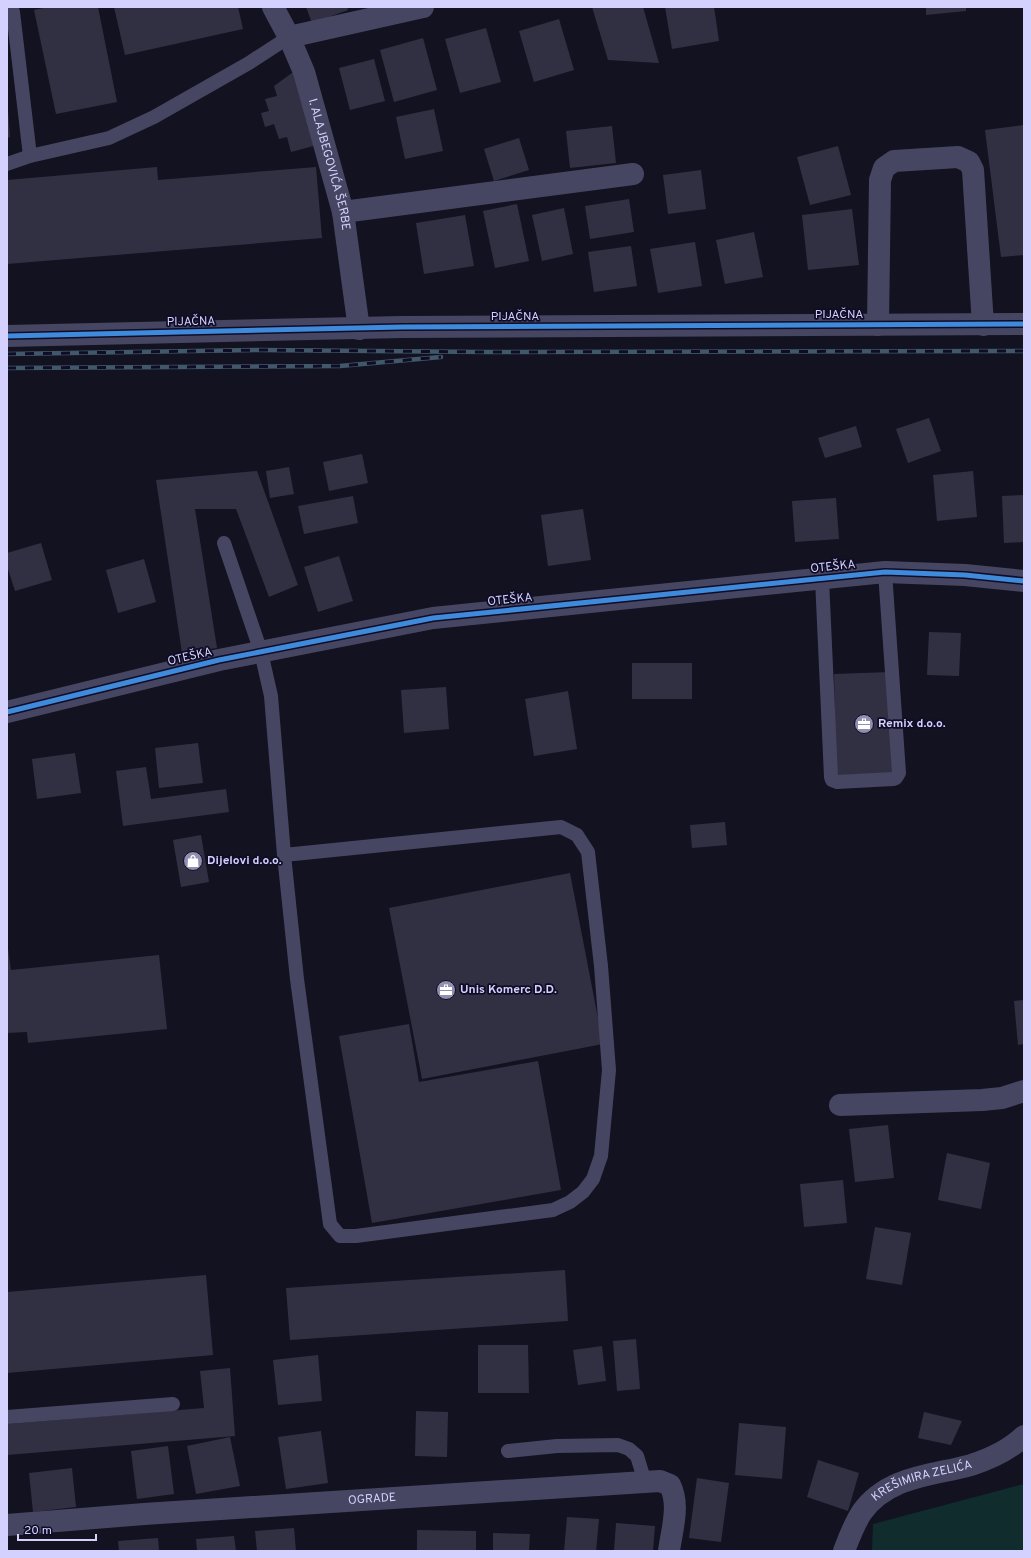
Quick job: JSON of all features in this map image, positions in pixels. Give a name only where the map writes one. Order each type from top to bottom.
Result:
[{"type":"street","name":"I. ALAJBEGOVIĆA ŠERBE","points":[[273,7],[289,37],[304,72],[343,212],[359,329]]},
{"type":"street","points":[[289,37],[423,7]]},
{"type":"street","points":[[878,325],[880,180],[884,168],[894,161],[958,157],[969,162],[973,170],[983,325]]},
{"type":"street","points":[[343,212],[633,174]]},
{"type":"street","name":"PIJAČNA","points":[[7,336],[402,327],[1024,324]]},
{"type":"street","name":"OTEŠKA","points":[[7,712],[218,660],[433,618],[886,572],[965,575],[1024,581]]},
{"type":"street","points":[[840,1105],[982,1100],[1002,1098],[1024,1091]]},
{"type":"street","name":"KREŠIMIRA ZELIĆA","points":[[844,1551],[854,1527],[862,1513],[872,1501],[899,1482],[938,1471],[971,1465],[996,1455],[1016,1443],[1024,1436]]},
{"type":"street","name":"OGRADE","points":[[7,1525],[144,1514],[660,1481],[670,1485],[675,1495],[669,1551]]},
{"type":"lane","points":[[11,7],[13,12],[30,156]]},
{"type":"lane","points":[[7,164],[30,156],[109,138],[154,116],[235,71],[289,37]]},
{"type":"lane","points":[[224,543],[261,652],[271,696],[284,855],[298,979],[330,1224],[340,1236],[356,1236],[553,1210],[570,1202],[583,1192],[593,1179],[601,1156],[609,1070],[601,966],[588,852],[577,834],[561,827],[284,855]]},
{"type":"lane","points":[[822,579],[832,780],[837,782],[893,779],[896,778],[899,773],[886,572]]},
{"type":"lane","points":[[7,1417],[173,1404]]},
{"type":"lane","points":[[508,1451],[557,1446],[618,1445],[629,1449],[637,1456],[645,1482]]},
{"type":"green space","points":[[1024,1484],[1024,1551],[872,1551],[873,1524]]},
{"type":"building","points":[[48,7],[98,7],[117,102],[56,114],[34,10]]},
{"type":"building","points":[[114,7],[238,7],[243,29],[125,55]]},
{"type":"building","points":[[306,7],[347,7],[348,10],[312,23]]},
{"type":"building","points":[[592,7],[643,7],[659,63],[608,60]]},
{"type":"building","points":[[665,7],[714,7],[719,41],[672,49]]},
{"type":"building","points":[[926,7],[966,7],[966,11],[926,15]]},
{"type":"building","points":[[559,19],[574,70],[534,82],[519,31]]},
{"type":"building","points":[[486,28],[501,82],[460,93],[445,39]]},
{"type":"building","points":[[423,38],[437,90],[394,102],[380,50]]},
{"type":"building","points":[[374,59],[385,101],[350,110],[339,68]]},
{"type":"building","points":[[296,70],[317,145],[291,152],[287,137],[279,139],[274,124],[265,127],[261,113],[269,111],[265,99],[277,96],[274,86]]},
{"type":"building","points":[[434,109],[443,151],[405,159],[396,117]]},
{"type":"building","points":[[7,110],[10,137],[7,138]]},
{"type":"building","points":[[1024,125],[1024,255],[1001,257],[985,130]]},
{"type":"building","points":[[612,126],[616,163],[570,168],[566,131]]},
{"type":"building","points":[[519,138],[529,170],[494,181],[484,149]]},
{"type":"building","points":[[838,146],[851,195],[810,205],[797,157]]},
{"type":"building","points":[[157,167],[158,180],[316,167],[322,238],[7,264],[7,180]]},
{"type":"building","points":[[701,170],[706,209],[668,214],[663,175]]},
{"type":"building","points":[[629,199],[634,232],[590,239],[585,206]]},
{"type":"building","points":[[517,204],[529,261],[495,268],[483,211]]},
{"type":"building","points":[[564,208],[573,254],[542,261],[532,215]]},
{"type":"building","points":[[852,209],[859,265],[808,270],[802,215]]},
{"type":"building","points":[[465,215],[474,266],[424,274],[416,223]]},
{"type":"building","points":[[754,232],[763,277],[725,284],[716,240]]},
{"type":"building","points":[[695,242],[702,286],[658,293],[650,249]]},
{"type":"building","points":[[631,246],[637,286],[594,292],[588,252]]},
{"type":"building","points":[[929,418],[941,451],[908,463],[896,429]]},
{"type":"building","points":[[856,426],[862,447],[825,458],[818,438]]},
{"type":"building","points":[[362,454],[368,483],[329,491],[323,462]]},
{"type":"building","points":[[289,467],[294,494],[270,498],[266,471]]},
{"type":"building","points":[[257,471],[298,585],[269,597],[236,509],[195,509],[217,648],[182,653],[156,480]]},
{"type":"building","points":[[973,471],[977,517],[937,521],[933,475]]},
{"type":"building","points":[[1024,495],[1024,542],[1004,543],[1002,496]]},
{"type":"building","points":[[353,496],[358,523],[304,534],[298,506]]},
{"type":"building","points":[[836,498],[839,539],[795,542],[792,501]]},
{"type":"building","points":[[583,509],[591,560],[548,566],[541,515]]},
{"type":"building","points":[[41,543],[52,580],[15,591],[7,566],[7,553]]},
{"type":"building","points":[[339,556],[353,601],[318,612],[304,567]]},
{"type":"building","points":[[144,559],[156,602],[118,613],[106,570]]},
{"type":"building","points":[[929,632],[961,633],[959,676],[927,675]]},
{"type":"building","points":[[632,663],[692,663],[692,699],[632,699]]},
{"type":"building","name":"Remix d.o.o.","points":[[891,672],[894,774],[836,776],[834,674]]},
{"type":"building","points":[[446,687],[449,729],[404,733],[401,690]]},
{"type":"building","points":[[568,691],[577,749],[534,756],[525,699]]},
{"type":"building","points":[[198,743],[203,783],[159,788],[155,748]]},
{"type":"building","points":[[75,753],[81,793],[37,799],[32,759]]},
{"type":"building","points":[[146,767],[151,799],[226,789],[229,812],[123,826],[116,771]]},
{"type":"building","points":[[725,822],[727,845],[692,848],[690,825]]},
{"type":"building","points":[[201,835],[209,882],[181,887],[173,840]]},
{"type":"building","points":[[570,873],[603,1044],[422,1079],[389,908]]},
{"type":"building","points":[[7,942],[11,970],[159,955],[167,1029],[28,1043],[27,1032],[7,1033]]},
{"type":"building","points":[[1024,1000],[1024,1044],[1018,1045],[1014,1001]]},
{"type":"building","points":[[409,1024],[419,1082],[538,1061],[561,1190],[372,1223],[339,1036]]},
{"type":"building","points":[[888,1125],[894,1178],[855,1182],[849,1129]]},
{"type":"building","points":[[947,1153],[990,1163],[981,1209],[938,1200]]},
{"type":"building","points":[[843,1180],[847,1223],[804,1227],[800,1184]]},
{"type":"building","points":[[875,1227],[911,1233],[902,1285],[866,1279]]},
{"type":"building","points":[[565,1270],[568,1321],[290,1340],[286,1288]]},
{"type":"building","points":[[206,1275],[213,1355],[7,1373],[7,1292]]},
{"type":"building","points":[[636,1339],[640,1389],[617,1391],[613,1341]]},
{"type":"building","points":[[478,1345],[528,1345],[529,1393],[478,1393]]},
{"type":"building","points":[[602,1346],[606,1381],[578,1385],[573,1350]]},
{"type":"building","points":[[318,1355],[322,1401],[278,1405],[273,1360]]},
{"type":"building","points":[[230,1368],[235,1436],[7,1455],[7,1424],[204,1408],[200,1371]]},
{"type":"building","points":[[416,1411],[448,1412],[447,1457],[415,1456]]},
{"type":"building","points":[[924,1412],[962,1421],[951,1445],[918,1438]]},
{"type":"building","points":[[739,1423],[786,1427],[782,1479],[735,1475]]},
{"type":"building","points":[[321,1431],[328,1483],[286,1489],[278,1437]]},
{"type":"building","points":[[230,1437],[240,1486],[196,1494],[187,1446]]},
{"type":"building","points":[[168,1446],[174,1494],[137,1499],[131,1451]]},
{"type":"building","points":[[818,1460],[859,1473],[848,1511],[807,1497]]},
{"type":"building","points":[[72,1468],[76,1507],[33,1512],[29,1473]]},
{"type":"building","points":[[697,1478],[729,1483],[721,1542],[689,1538]]},
{"type":"building","points":[[567,1517],[599,1519],[596,1551],[564,1551]]},
{"type":"building","points":[[616,1523],[655,1526],[653,1551],[614,1551]]},
{"type":"building","points":[[294,1528],[296,1551],[257,1551],[255,1531]]},
{"type":"building","points":[[417,1530],[476,1531],[476,1551],[417,1551]]},
{"type":"building","points":[[493,1533],[530,1534],[529,1551],[493,1551]]},
{"type":"building","points":[[234,1536],[236,1551],[197,1551],[196,1539]]},
{"type":"building","points":[[158,1538],[159,1551],[119,1551],[118,1541]]},
{"type":"railway","points":[[7,354],[259,350],[486,352],[1024,351]]},
{"type":"railway","points":[[7,368],[340,366],[441,357]]},
{"type":"cycle path","points":[[7,336],[402,327],[1024,324]]},
{"type":"cycle path","points":[[7,712],[219,660],[433,618],[885,572],[965,575],[1024,581]]},
{"type":"place","name":"Remix d.o.o.","points":[[864,724]]},
{"type":"place","name":"Dijelovi d.o.o.","points":[[193,861]]},
{"type":"place","name":"Unis Komerc D.D.","points":[[446,990]]}]
